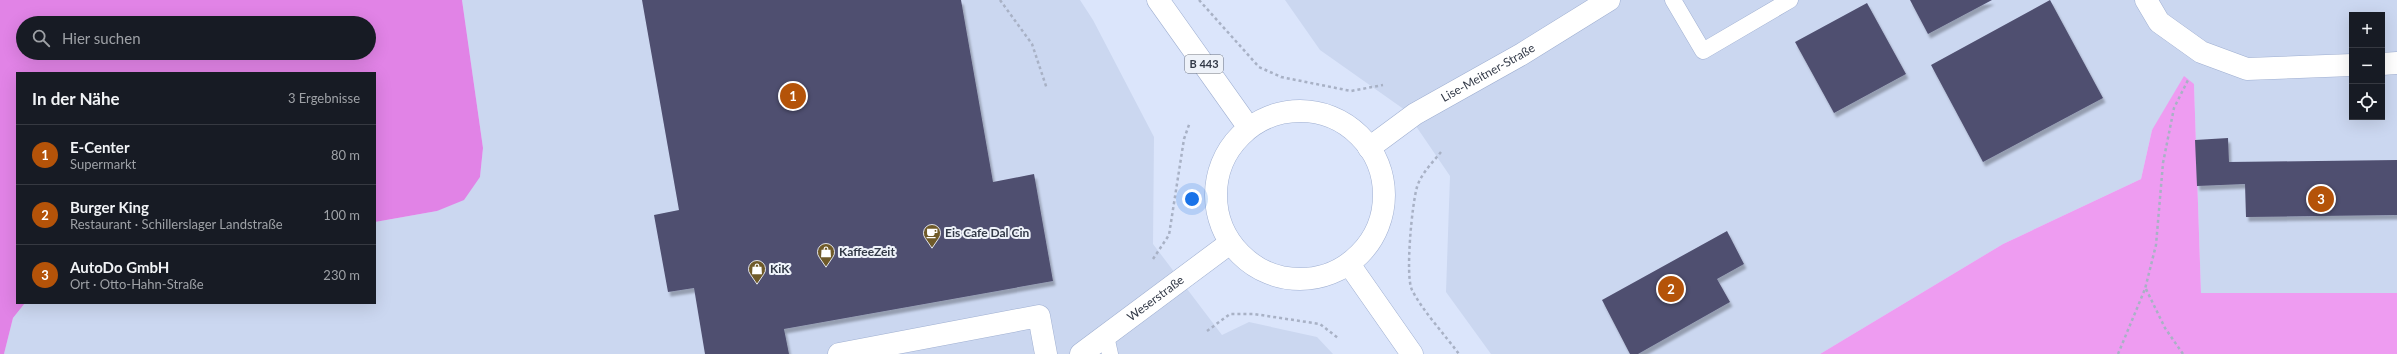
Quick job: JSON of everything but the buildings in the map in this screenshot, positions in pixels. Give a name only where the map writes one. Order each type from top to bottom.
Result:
[{"type":"street","name":"B 443","points":[[1158,0],[1249,128]]},
{"type":"street","name":"Lise-Meitner-Straße","points":[[1369,148],[1415,114],[1522,54],[1609,0]]},
{"type":"street","points":[[2146,0],[2159,22],[2201,52],[2247,69],[2349,65]]},
{"type":"street","points":[[2385,64],[2397,64]]},
{"type":"street","points":[[1308,111],[1330,116],[1350,127],[1369,148],[1378,162],[1384,184],[1384,207],[1378,229],[1366,248],[1350,264],[1325,276],[1299,280],[1272,275],[1248,263],[1230,243],[1219,221],[1215,197],[1218,172],[1228,150],[1249,128],[1264,119],[1285,112],[1308,111]]},
{"type":"street","name":"Weserstraße","points":[[1082,354],[1108,345],[1230,243]]},
{"type":"street","points":[[1350,264],[1412,354]]},
{"type":"street","points":[[839,354],[1039,316],[1046,354]]},
{"type":"lane","points":[[1673,0],[1703,51],[1790,0]]},
{"type":"path","points":[[1000,0],[1032,44],[1047,89]]},
{"type":"path","points":[[1200,0],[1259,67],[1281,77],[1351,90],[1383,85]]},
{"type":"path","points":[[2118,354],[2145,289],[2156,245],[2163,163],[2174,108],[2201,52]]},
{"type":"path","points":[[1153,259],[1169,235],[1184,140],[1190,122]]},
{"type":"path","points":[[1441,152],[1424,172],[1417,187],[1411,220],[1411,289],[1459,354]]},
{"type":"path","points":[[2145,289],[2165,328],[2183,354]]},
{"type":"path","points":[[1207,331],[1230,314],[1254,314],[1320,324],[1338,338]]},
{"type":"shaded area","points":[[0,0],[462,0],[483,148],[480,177],[464,200],[437,211],[376,222],[376,72],[16,72],[16,304],[24,304],[13,318],[4,354],[0,354]]},
{"type":"shaded area","points":[[462,0],[1080,0],[1093,20],[1154,137],[1153,244],[1222,335],[1249,322],[1317,337],[1333,354],[4,354],[13,318],[24,304],[376,304],[376,222],[437,211],[480,177],[483,148]]},
{"type":"shaded area","points":[[1285,0],[2397,0],[2397,293],[2201,293],[2194,84],[2152,130],[2141,179],[2003,244],[1820,354],[1491,354],[1446,292],[1450,176],[1405,110],[1320,50]]},
{"type":"shaded area","points":[[2184,76],[2194,84],[2201,293],[2397,293],[2397,354],[1820,354],[2003,244],[2141,179],[2152,130]]},
{"type":"place","name":"E-Center","points":[[793,96]]},
{"type":"place","name":"AutoDo GmbH","points":[[2321,199]]},
{"type":"place","name":"Eis Cafe Dal Cin","points":[[932,248]]},
{"type":"place","name":"KaffeeZeit","points":[[826,267]]},
{"type":"place","name":"KiK","points":[[757,284]]},
{"type":"place","name":"Burger King","points":[[1671,289]]}]
